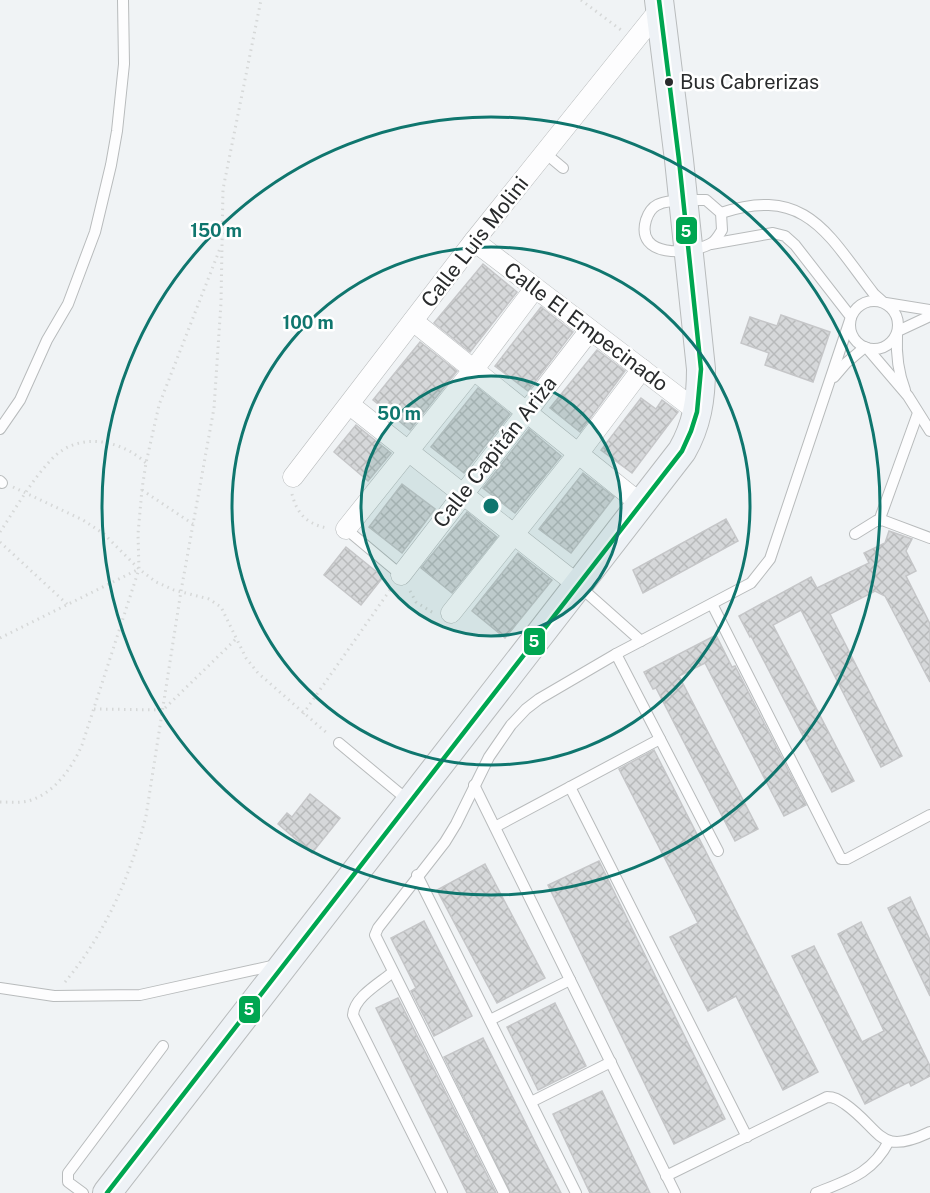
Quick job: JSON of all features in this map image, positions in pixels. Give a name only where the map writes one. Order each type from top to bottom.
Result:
[{"type":"main road","points":[[113,1191],[285,963],[641,504],[681,451],[693,430],[701,391],[700,247],[683,201],[660,4]]},
{"type":"street","name":"Calle Luis Molini","points":[[293,477],[474,241],[635,40],[660,4]]},
{"type":"street","name":"Calle El Empecinado","points":[[474,241],[698,412]]},
{"type":"street","points":[[346,529],[474,369],[535,288]]},
{"type":"street","points":[[413,321],[641,504]]},
{"type":"street","name":"Calle Capitán Ariza","points":[[400,575],[590,330]]},
{"type":"street","points":[[451,613],[578,454],[642,369]]},
{"type":"street","points":[[350,405],[578,585]]},
{"type":"lane","points":[[0,429],[20,400],[47,340],[68,304],[95,232],[117,131],[124,64],[123,0]]},
{"type":"lane","points":[[545,153],[563,168]]},
{"type":"lane","points":[[722,213],[706,200],[668,201],[655,205],[645,222],[646,237],[659,249],[670,251],[773,232],[785,236],[795,245],[851,317],[852,335],[857,342],[866,347],[908,396]]},
{"type":"lane","points":[[722,213],[744,206],[779,206],[796,210],[812,218],[828,232],[874,294],[897,314],[896,356],[900,376],[908,396],[930,431]]},
{"type":"lane","points":[[700,247],[722,231],[722,213]]},
{"type":"lane","points":[[504,1193],[375,935],[378,928],[417,875],[438,851],[456,824],[489,757],[526,709],[616,654],[751,583],[770,559],[855,310],[868,301],[930,310]]},
{"type":"lane","points":[[831,382],[846,363],[866,347],[881,348],[893,341],[897,333],[930,316]]},
{"type":"lane","points":[[855,534],[879,520],[918,413]]},
{"type":"lane","points":[[879,520],[930,538]]},
{"type":"lane","points":[[346,529],[400,575]]},
{"type":"lane","points":[[578,585],[641,641]]},
{"type":"lane","points":[[712,604],[841,859],[847,859],[930,814]]},
{"type":"lane","points":[[616,654],[718,851]]},
{"type":"lane","points":[[495,827],[660,739]]},
{"type":"lane","points":[[339,743],[410,802]]},
{"type":"lane","points":[[474,785],[675,1193]]},
{"type":"lane","points":[[570,787],[747,1137]]},
{"type":"lane","points":[[417,875],[576,1193]]},
{"type":"lane","points":[[0,988],[54,996],[140,995],[285,963]]},
{"type":"lane","points":[[393,972],[361,998],[353,1007],[353,1015],[442,1193]]},
{"type":"lane","points":[[490,1020],[570,980]]},
{"type":"lane","points":[[82,1193],[68,1182],[68,1173],[163,1046]]},
{"type":"lane","points":[[531,1102],[611,1062]]},
{"type":"lane","points":[[666,1176],[822,1099],[834,1097],[881,1138],[889,1141],[905,1142],[930,1132]]},
{"type":"lane","points":[[816,1193],[861,1175],[877,1161],[889,1141]]},
{"type":"path","points":[[54,996],[104,925],[129,873],[146,816],[181,591],[214,408],[221,303],[223,189],[261,0]]},
{"type":"path","points":[[581,0],[635,40]]},
{"type":"path","points":[[0,802],[28,801],[57,783],[72,766],[77,756],[139,569],[138,534],[142,489],[159,405],[222,244]]},
{"type":"path","points":[[0,532],[51,459],[72,446],[84,442],[107,442],[118,445],[146,464]]},
{"type":"path","points":[[293,477],[292,496],[300,514],[308,522],[335,530],[346,529]]},
{"type":"path","points":[[1,482],[83,520],[119,548],[139,569],[156,582],[209,599],[221,607],[246,658],[258,674],[339,743]]},
{"type":"path","points":[[142,489],[193,524]]},
{"type":"path","points":[[0,542],[68,604]]},
{"type":"path","points":[[0,638],[139,569]]},
{"type":"path","points":[[303,714],[400,575],[416,602],[427,611],[438,616],[451,613]]},
{"type":"path","points":[[94,709],[163,710],[237,638]]},
{"type":"building","points":[[483,264],[517,292],[470,352],[434,323]]},
{"type":"building","points":[[541,307],[573,332],[528,391],[495,366]]},
{"type":"building","points":[[781,315],[830,332],[813,382],[765,365],[769,353],[741,343],[750,317],[777,326]]},
{"type":"building","points":[[420,342],[457,371],[410,430],[373,400]]},
{"type":"building","points":[[597,350],[625,371],[580,432],[550,408]]},
{"type":"building","points":[[478,388],[510,414],[464,473],[431,447]]},
{"type":"building","points":[[641,398],[656,409],[662,400],[678,412],[632,473],[601,450]]},
{"type":"building","points":[[356,425],[391,453],[368,481],[334,452]]},
{"type":"building","points":[[529,429],[561,456],[515,513],[483,488]]},
{"type":"building","points":[[583,473],[614,497],[571,553],[539,529]]},
{"type":"building","points":[[402,484],[435,509],[402,553],[369,527]]},
{"type":"building","points":[[467,512],[497,537],[452,593],[421,568]]},
{"type":"building","points":[[726,519],[738,541],[643,593],[633,570]]},
{"type":"building","points":[[889,531],[912,539],[906,551],[916,571],[906,576],[930,624],[930,682],[885,596],[875,591],[830,614],[902,756],[881,767],[801,610],[773,625],[854,781],[832,792],[739,616],[811,577],[817,588],[869,563],[864,553],[885,543]]},
{"type":"building","points":[[346,547],[383,577],[361,605],[324,575]]},
{"type":"building","points":[[518,553],[552,580],[505,638],[472,611]]},
{"type":"building","points":[[716,635],[732,667],[735,666],[806,805],[784,816],[705,663],[679,676],[758,829],[735,841],[656,688],[653,689],[644,672]]},
{"type":"building","points":[[654,750],[818,1072],[783,1090],[736,996],[708,1011],[670,937],[698,923],[619,769]]},
{"type":"building","points":[[310,794],[340,818],[312,853],[278,824],[287,813],[292,817]]},
{"type":"building","points":[[599,861],[725,1119],[674,1144],[548,885]]},
{"type":"building","points":[[485,864],[545,978],[497,1003],[437,890]]},
{"type":"building","points":[[910,897],[930,940],[930,996],[888,908]]},
{"type":"building","points":[[424,921],[472,1016],[434,1036],[411,991],[416,988],[391,938]]},
{"type":"building","points":[[861,922],[930,1066],[930,1076],[911,1086],[909,1082],[865,1104],[792,956],[814,946],[862,1042],[884,1031],[838,934]]},
{"type":"building","points":[[398,998],[496,1193],[467,1193],[376,1008]]},
{"type":"building","points":[[555,1003],[586,1066],[538,1090],[507,1027]]},
{"type":"building","points":[[483,1038],[561,1193],[511,1193],[444,1057]]},
{"type":"building","points":[[602,1091],[650,1193],[590,1193],[553,1114]]},
{"type":"transit line","name":"5","points":[[107,1193],[682,451],[697,412],[701,369],[659,0]]},
{"type":"place","name":"Bus Cabrerizas","points":[[669,82]]}]
